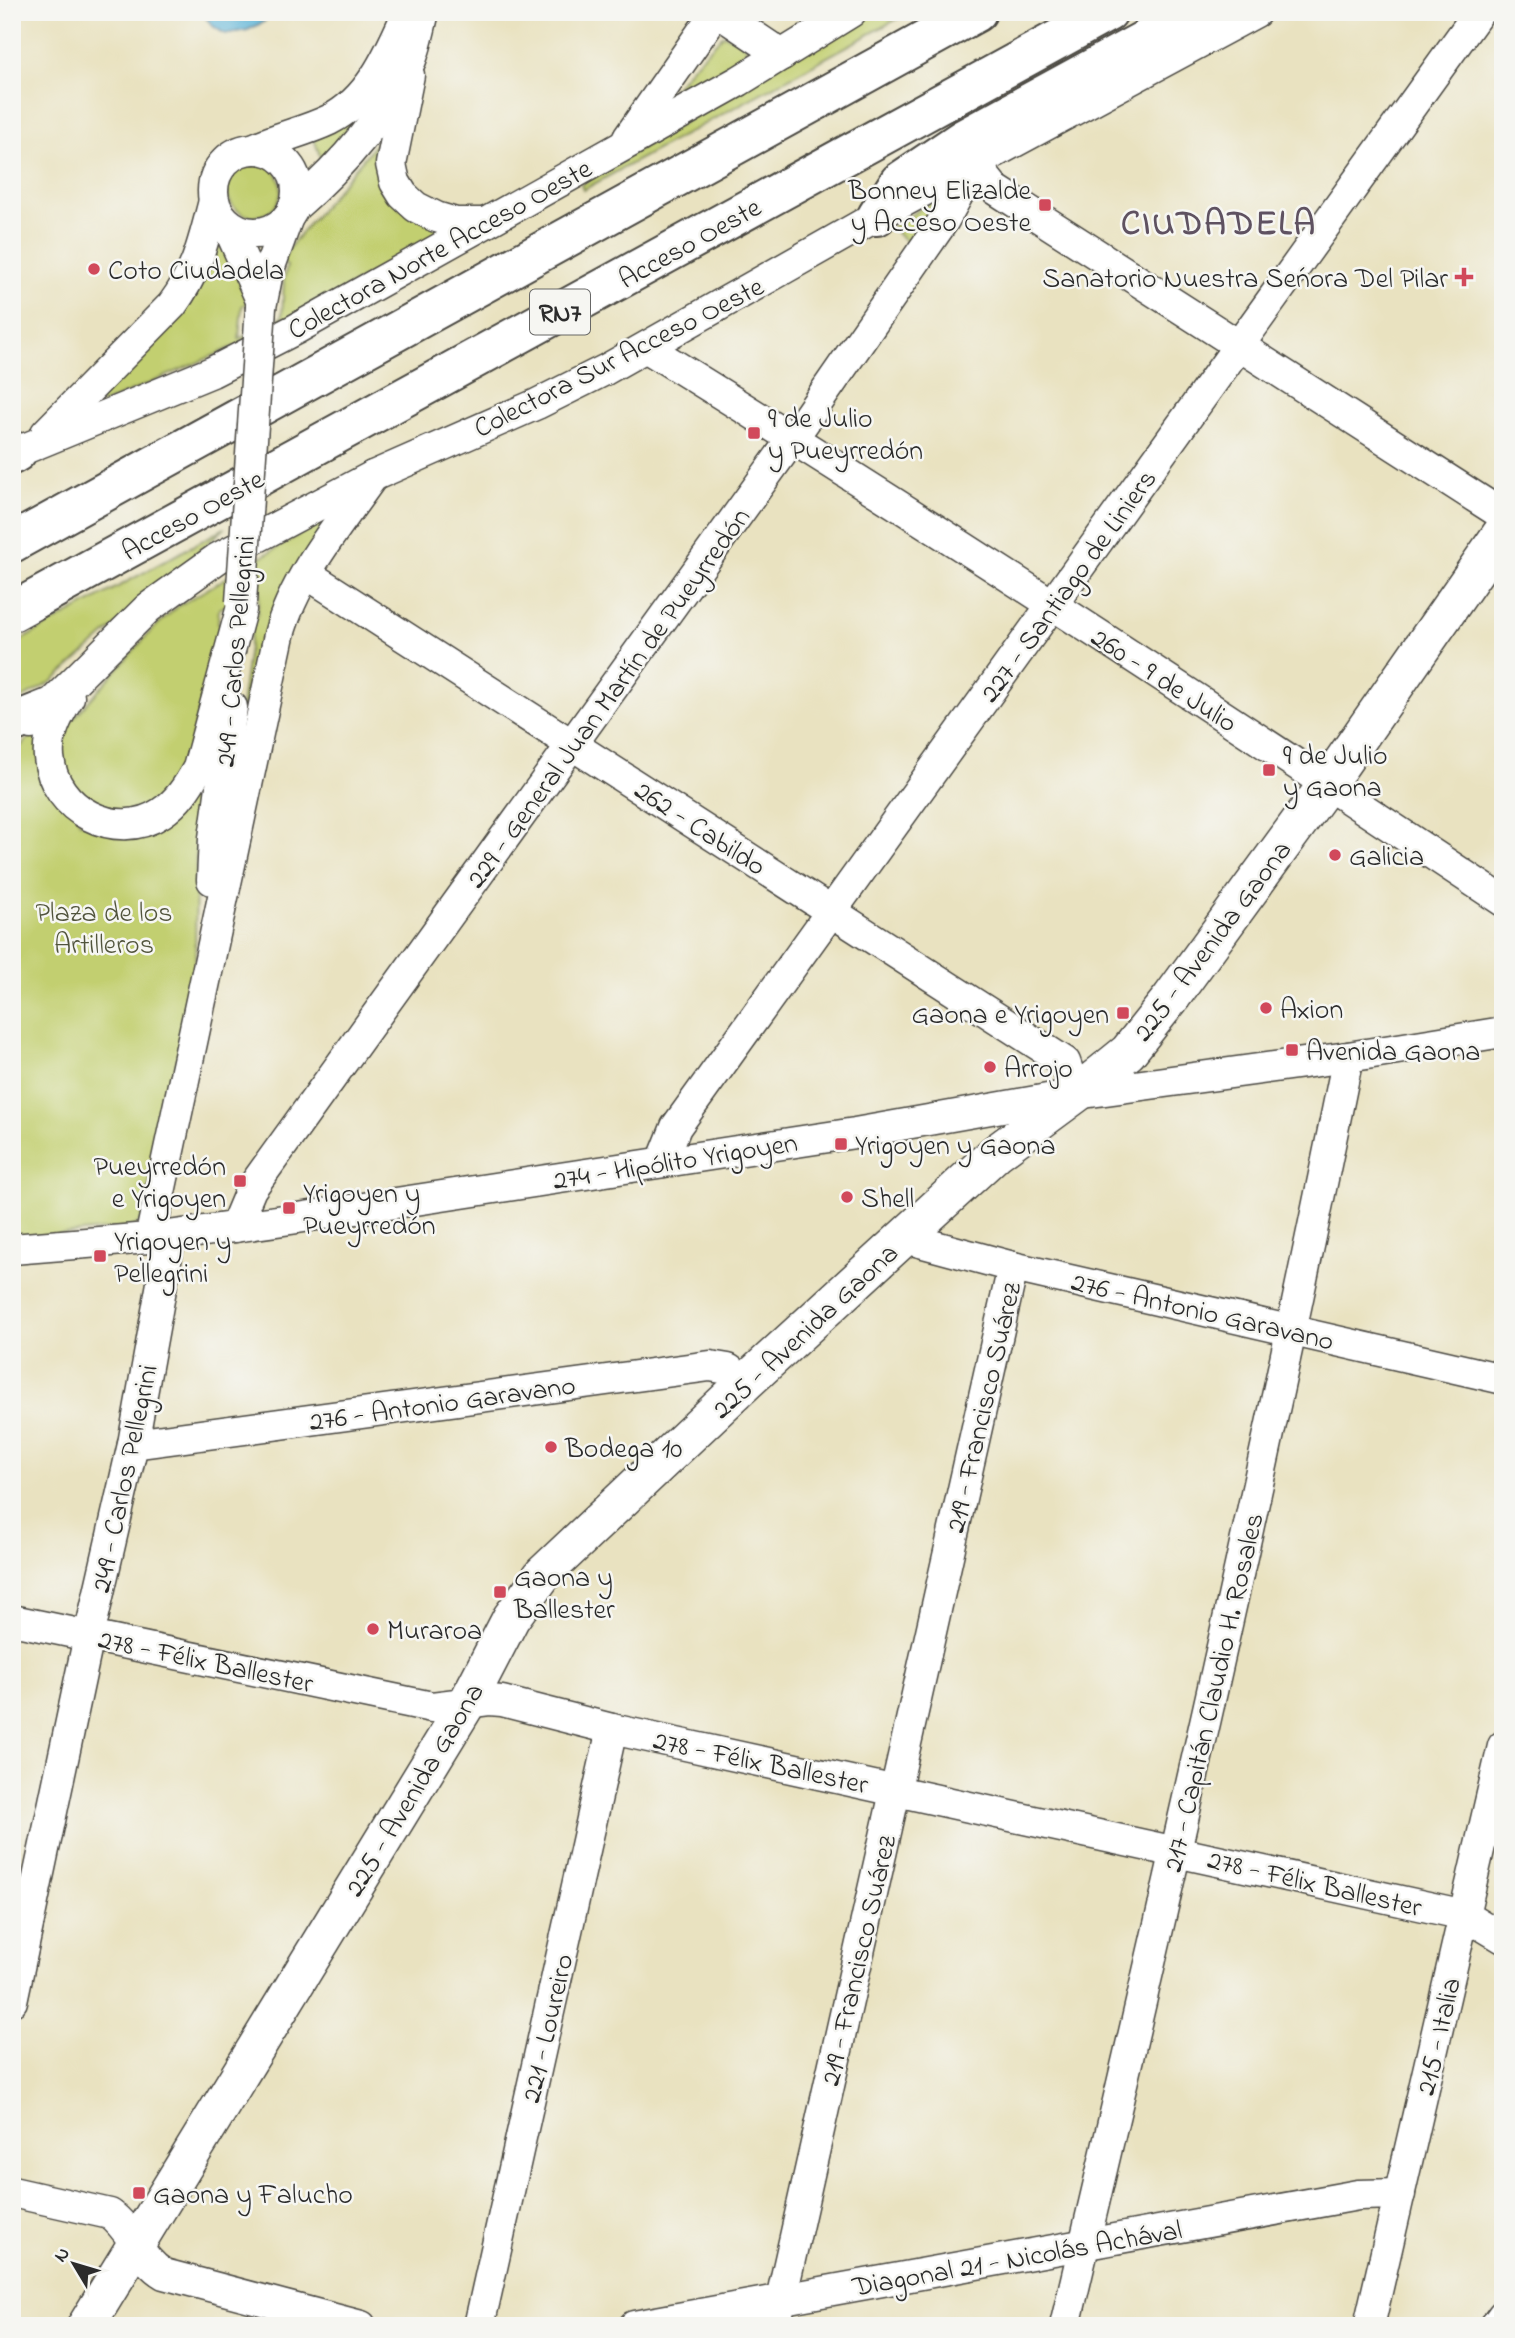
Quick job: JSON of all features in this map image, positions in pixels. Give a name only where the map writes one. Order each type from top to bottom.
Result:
[{"type":"highway","name":"RN7","points":[[12,543],[977,12]]},
{"type":"highway","name":"Acceso Oeste","points":[[12,612],[1108,12]]},
{"type":"highway","points":[[877,216],[899,182],[963,139],[1196,12]]},
{"type":"highway","points":[[12,723],[47,709]]},
{"type":"main road","name":"225 - Avenida Gaona","points":[[86,2326],[467,1703],[511,1618],[543,1574],[746,1382],[996,1153],[1128,1052],[1327,784],[1503,531]]},
{"type":"street","points":[[19,451],[147,332],[183,290],[194,273],[220,212],[215,177],[222,164],[233,155],[328,120],[351,104],[378,73],[408,12]]},
{"type":"street","name":"249 - Carlos Pellegrini","points":[[209,959],[214,838],[236,673],[261,303],[277,244],[291,213],[330,176],[390,97],[412,58],[424,12]]},
{"type":"street","points":[[624,144],[717,12],[782,55]]},
{"type":"street","name":"Colectora Norte Acceso Oeste","points":[[19,451],[212,372],[296,330],[782,55],[851,12]]},
{"type":"street","name":"Colectora Sur Acceso Oeste","points":[[12,740],[47,709],[148,608],[218,558],[373,476],[537,404],[647,348],[877,216],[1256,12]]},
{"type":"street","name":"227 - Santiago de Liniers","points":[[662,1162],[676,1127],[1479,12]]},
{"type":"street","points":[[412,58],[391,164],[396,182],[410,201],[436,217],[456,223],[484,223]]},
{"type":"street","points":[[220,212],[239,230],[253,233],[268,231],[291,213],[297,191],[294,175],[284,161],[270,152],[253,149]]},
{"type":"street","points":[[975,164],[995,189],[1503,515]]},
{"type":"street","name":"229 - General Juan Martín de Pueyrredón","points":[[235,1227],[251,1189],[793,438],[944,220],[975,164]]},
{"type":"street","name":"249 - Carlos Pellegrini","points":[[220,212],[261,303]]},
{"type":"street","name":"260 - 9 de Julio","points":[[647,348],[793,438],[1503,901]]},
{"type":"street","name":"249 - Carlos Pellegrini","points":[[12,2001],[89,1636],[133,1444],[168,1250],[153,1226],[279,635],[292,599],[373,476]]},
{"type":"street","name":"262 - Cabildo","points":[[307,574],[1065,1062],[1076,1094]]},
{"type":"street","points":[[88,667],[54,726],[49,755],[51,770],[62,795],[94,819],[118,825],[140,823],[159,814],[173,803],[188,786],[198,768],[241,606]]},
{"type":"street","name":"274 - Hipólito Yrigoyen","points":[[12,1249],[161,1237],[235,1227],[855,1133],[1076,1094],[1348,1057],[1503,1032]]},
{"type":"street","name":"217 - Capitán Claudio H. Rosales","points":[[1065,2326],[1176,1851],[1293,1330],[1348,1057]]},
{"type":"street","name":"276 - Antonio Garavano","points":[[905,1238],[1013,1267],[1503,1379]]},
{"type":"street","name":"219 - Francisco Suárez","points":[[778,2313],[1013,1267]]},
{"type":"street","name":"276 - Antonio Garavano","points":[[133,1444],[710,1366],[728,1368],[746,1382]]},
{"type":"street","name":"278 - Félix Ballester","points":[[12,1620],[432,1707],[502,1701],[612,1729],[1465,1915],[1503,1938]]},
{"type":"street","name":"221 - Loureiro","points":[[479,2326],[612,1729]]},
{"type":"street","name":"215 - Italia","points":[[1369,2326],[1503,1746]]},
{"type":"street","points":[[1482,1840],[1503,1813]]},
{"type":"street","points":[[12,2192],[110,2214],[121,2221],[154,2269],[164,2274],[361,2326]]},
{"type":"street","name":"Diagonal 21 - Nicolás Achával","points":[[634,2326],[778,2313],[1084,2246],[1358,2194],[1400,2194]]},
{"type":"street","points":[[1495,2326],[1503,2315]]},
{"type":"green space","points":[[865,12],[910,12],[583,190],[581,185]]},
{"type":"green space","points":[[723,35],[742,40],[747,49],[736,62],[678,104],[665,100],[691,68]]},
{"type":"green space","points":[[393,66],[325,170],[313,136]]},
{"type":"green space","points":[[392,124],[386,146],[444,230],[284,325],[102,404],[98,399],[213,241],[236,261],[247,303],[242,306],[239,339],[282,317],[287,266],[281,262],[292,244]]},
{"type":"green space","points":[[254,162],[273,170],[281,189],[273,208],[254,216],[235,208],[227,189],[235,170]]},
{"type":"green space","points":[[946,192],[917,250],[891,228]]},
{"type":"green space","points":[[348,506],[302,566],[226,819],[253,617],[257,616],[260,589],[219,609],[218,624],[221,624],[180,782],[143,813],[99,811],[67,780],[61,752],[63,735],[73,719],[151,631],[177,607]]},
{"type":"green space","points":[[225,528],[53,681],[12,704],[12,645]]},
{"type":"green space","name":"Plaza de los Artilleros","points":[[42,726],[80,823],[199,793],[201,796],[196,832],[195,978],[141,1221],[133,1227],[12,1239],[12,754]]},
{"type":"water","points":[[207,12],[267,12],[265,21],[248,30],[225,34],[206,18]]},
{"type":"place","name":"Bonney Elizalde y Acceso Oeste","points":[[1045,205]]},
{"type":"place","name":"Coto Ciudadela","points":[[94,269]]},
{"type":"place","name":"Sanatorio Nuestra Seńora Del Pilar","points":[[1464,277]]},
{"type":"place","name":"9 de Julio y Pueyrredón","points":[[754,433]]},
{"type":"place","name":"9 de Julio y Gaona","points":[[1269,770]]},
{"type":"place","name":"Galicia","points":[[1335,855]]},
{"type":"place","name":"Axion","points":[[1266,1008]]},
{"type":"place","name":"Gaona e Yrigoyen","points":[[1123,1013]]},
{"type":"place","name":"Avenida Gaona","points":[[1292,1050]]},
{"type":"place","name":"Arrojo","points":[[990,1067]]},
{"type":"place","name":"Yrigoyen y Gaona","points":[[841,1144]]},
{"type":"place","name":"Pueyrredón e Yrigoyen","points":[[240,1181]]},
{"type":"place","name":"Shell","points":[[847,1197]]},
{"type":"place","name":"Yrigoyen y Pueyrredón","points":[[289,1208]]},
{"type":"place","name":"Yrigoyen y Pellegrini","points":[[100,1256]]},
{"type":"place","name":"Bodega 10","points":[[551,1447]]},
{"type":"place","name":"Gaona y Ballester","points":[[500,1592]]},
{"type":"place","name":"Muraroa","points":[[373,1629]]},
{"type":"place","name":"Gaona y Falucho","points":[[139,2193]]},
{"type":"district","name":"CIUDADELA","points":[[1219,222]]}]
